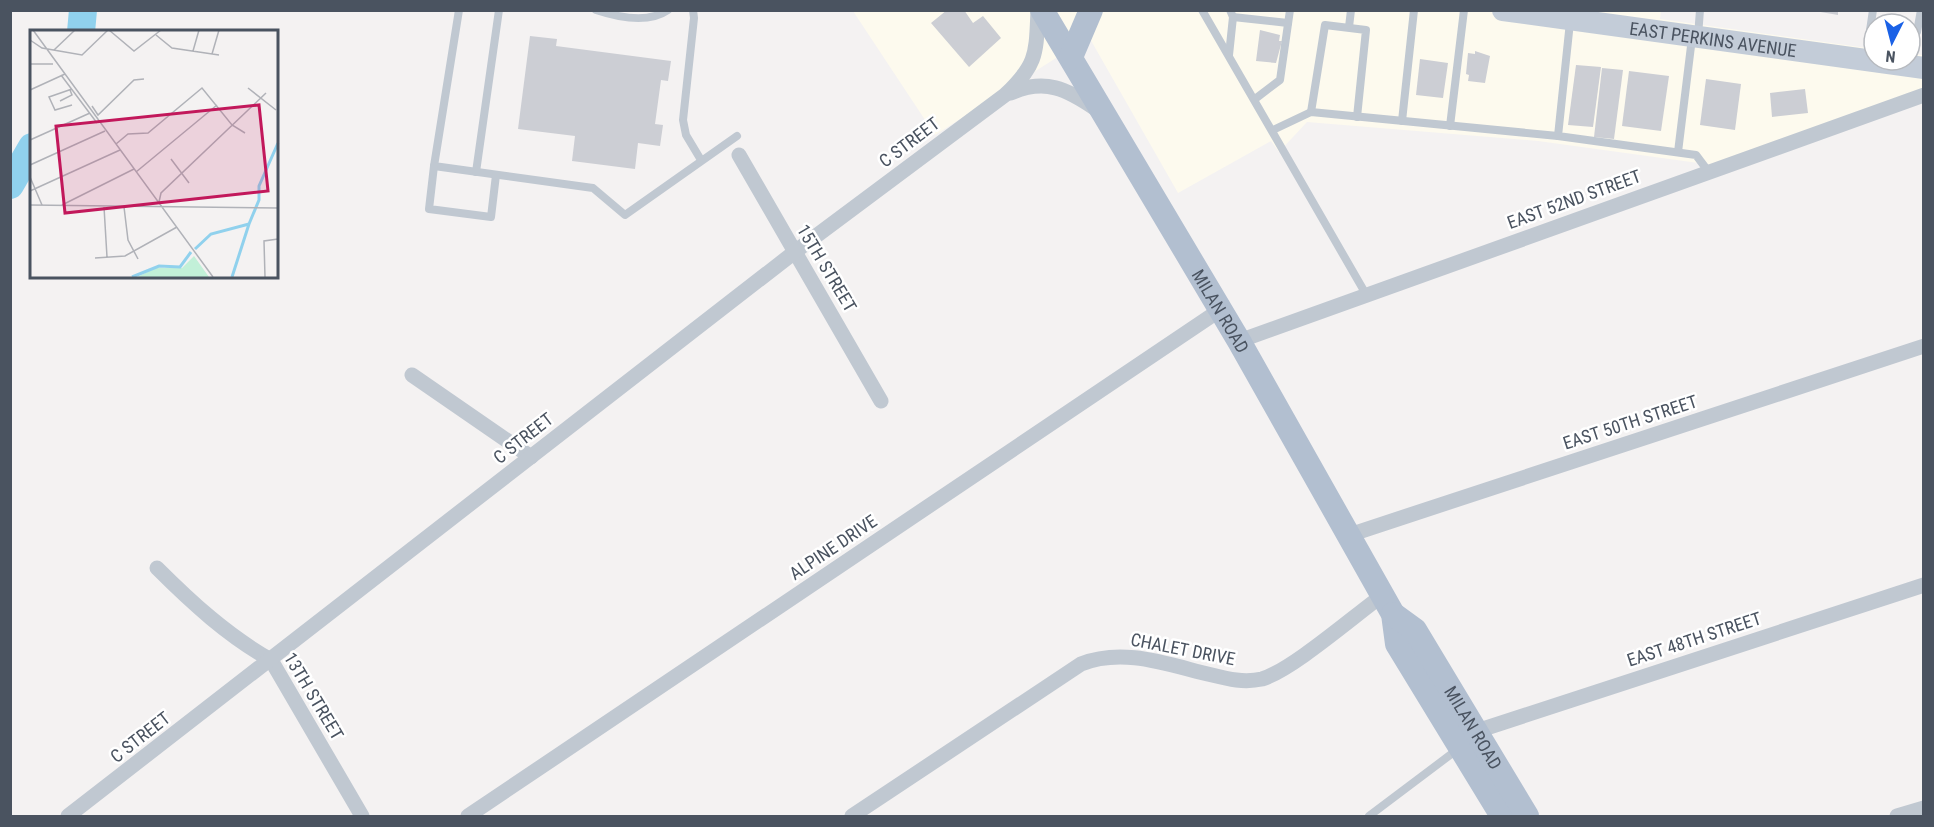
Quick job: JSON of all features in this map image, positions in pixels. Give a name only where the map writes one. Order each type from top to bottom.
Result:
[{"type":"main road","name":"MILAN ROAD","points":[[1040,10],[1071,57],[1239,341],[1388,604],[1397,644],[1470,747],[1527,816]]},
{"type":"main road","points":[[1071,57],[1091,10]]},
{"type":"main road","name":"EAST PERKINS AVENUE","points":[[1503,10],[1560,16],[1923,68]]},
{"type":"main road","name":"MILAN ROAD","points":[[1470,747],[1502,816]]},
{"type":"main road","points":[[1470,747],[1511,767],[1542,816]]},
{"type":"main road","points":[[1470,747],[1487,816]]},
{"type":"street","name":"C STREET","points":[[68,816],[796,251],[1005,95],[1023,78],[1033,63],[1040,10]]},
{"type":"street","name":"C STREET","points":[[1005,95],[1028,86],[1051,85],[1070,92],[1106,116]]},
{"type":"street","name":"EAST 52ND STREET","points":[[1239,341],[1923,94]]},
{"type":"street","name":"15TH STREET","points":[[740,155],[881,401]]},
{"type":"street","name":"ALPINE DRIVE","points":[[468,816],[1220,310]]},
{"type":"street","name":"EAST 50TH STREET","points":[[1349,536],[1923,346]]},
{"type":"street","points":[[412,375],[531,457]]},
{"type":"street","name":"13TH STREET","points":[[157,568],[199,608],[252,649],[271,660],[362,816]]},
{"type":"street","name":"EAST 48TH STREET","points":[[1470,747],[1923,585]]},
{"type":"street","name":"CHALET DRIVE","points":[[852,816],[1081,664],[1101,658],[1122,656],[1235,680],[1259,679],[1286,666],[1388,604]]},
{"type":"street","points":[[1897,816],[1923,808]]},
{"type":"lane","points":[[459,10],[429,210],[491,217],[496,175]]},
{"type":"lane","points":[[477,172],[499,10]]},
{"type":"lane","points":[[596,10],[613,16],[638,18],[668,10]]},
{"type":"lane","points":[[693,10],[683,120],[686,135],[702,160]]},
{"type":"lane","points":[[1202,10],[1367,296]]},
{"type":"lane","points":[[1255,99],[1280,80],[1290,10]]},
{"type":"lane","points":[[1349,27],[1351,10]]},
{"type":"lane","points":[[1402,121],[1414,10]]},
{"type":"lane","points":[[1450,126],[1464,10]]},
{"type":"lane","points":[[1678,152],[1700,10]]},
{"type":"lane","points":[[1228,55],[1231,14],[1288,23]]},
{"type":"lane","points":[[1558,136],[1560,16]]},
{"type":"lane","points":[[1311,112],[1325,25],[1349,27],[1366,30],[1357,117]]},
{"type":"lane","points":[[1273,130],[1311,112],[1558,136],[1678,152],[1696,155],[1708,171]]},
{"type":"lane","points":[[434,166],[593,188],[625,215],[737,136]]},
{"type":"lane","points":[[1370,816],[1470,747]]},
{"type":"shaded area","points":[[853,11],[1661,11],[1660,19],[1862,47],[1862,72],[1922,72],[1923,55],[1923,86],[1918,94],[1713,165],[1538,141],[1307,122],[1279,152],[1271,141],[1178,193],[1089,37],[935,135]]},
{"type":"building","points":[[947,10],[964,10],[973,23],[983,16],[1001,38],[969,67],[931,23]]},
{"type":"building","points":[[1809,10],[1838,10],[1838,15]]},
{"type":"building","points":[[1260,30],[1280,35],[1279,41],[1282,41],[1276,63],[1256,61]]},
{"type":"building","points":[[530,36],[557,39],[556,46],[671,61],[668,81],[661,80],[655,124],[663,125],[660,146],[638,143],[635,169],[572,161],[575,136],[518,129]]},
{"type":"building","points":[[1475,51],[1490,56],[1485,83],[1468,81],[1469,75],[1466,74],[1468,53],[1475,54]]},
{"type":"building","points":[[1420,59],[1448,63],[1443,98],[1416,95]]},
{"type":"building","points":[[1576,65],[1601,67],[1593,127],[1568,125]]},
{"type":"building","points":[[1602,68],[1623,70],[1614,139],[1594,137]]},
{"type":"building","points":[[1629,71],[1669,76],[1661,131],[1622,126]]},
{"type":"building","points":[[1706,79],[1741,84],[1735,130],[1700,125]]},
{"type":"building","points":[[1805,89],[1808,113],[1772,117],[1770,93]]},
{"type":"waterway","points":[[81,30],[83,10]]},
{"type":"waterway","points":[[10,185],[30,150]]}]
